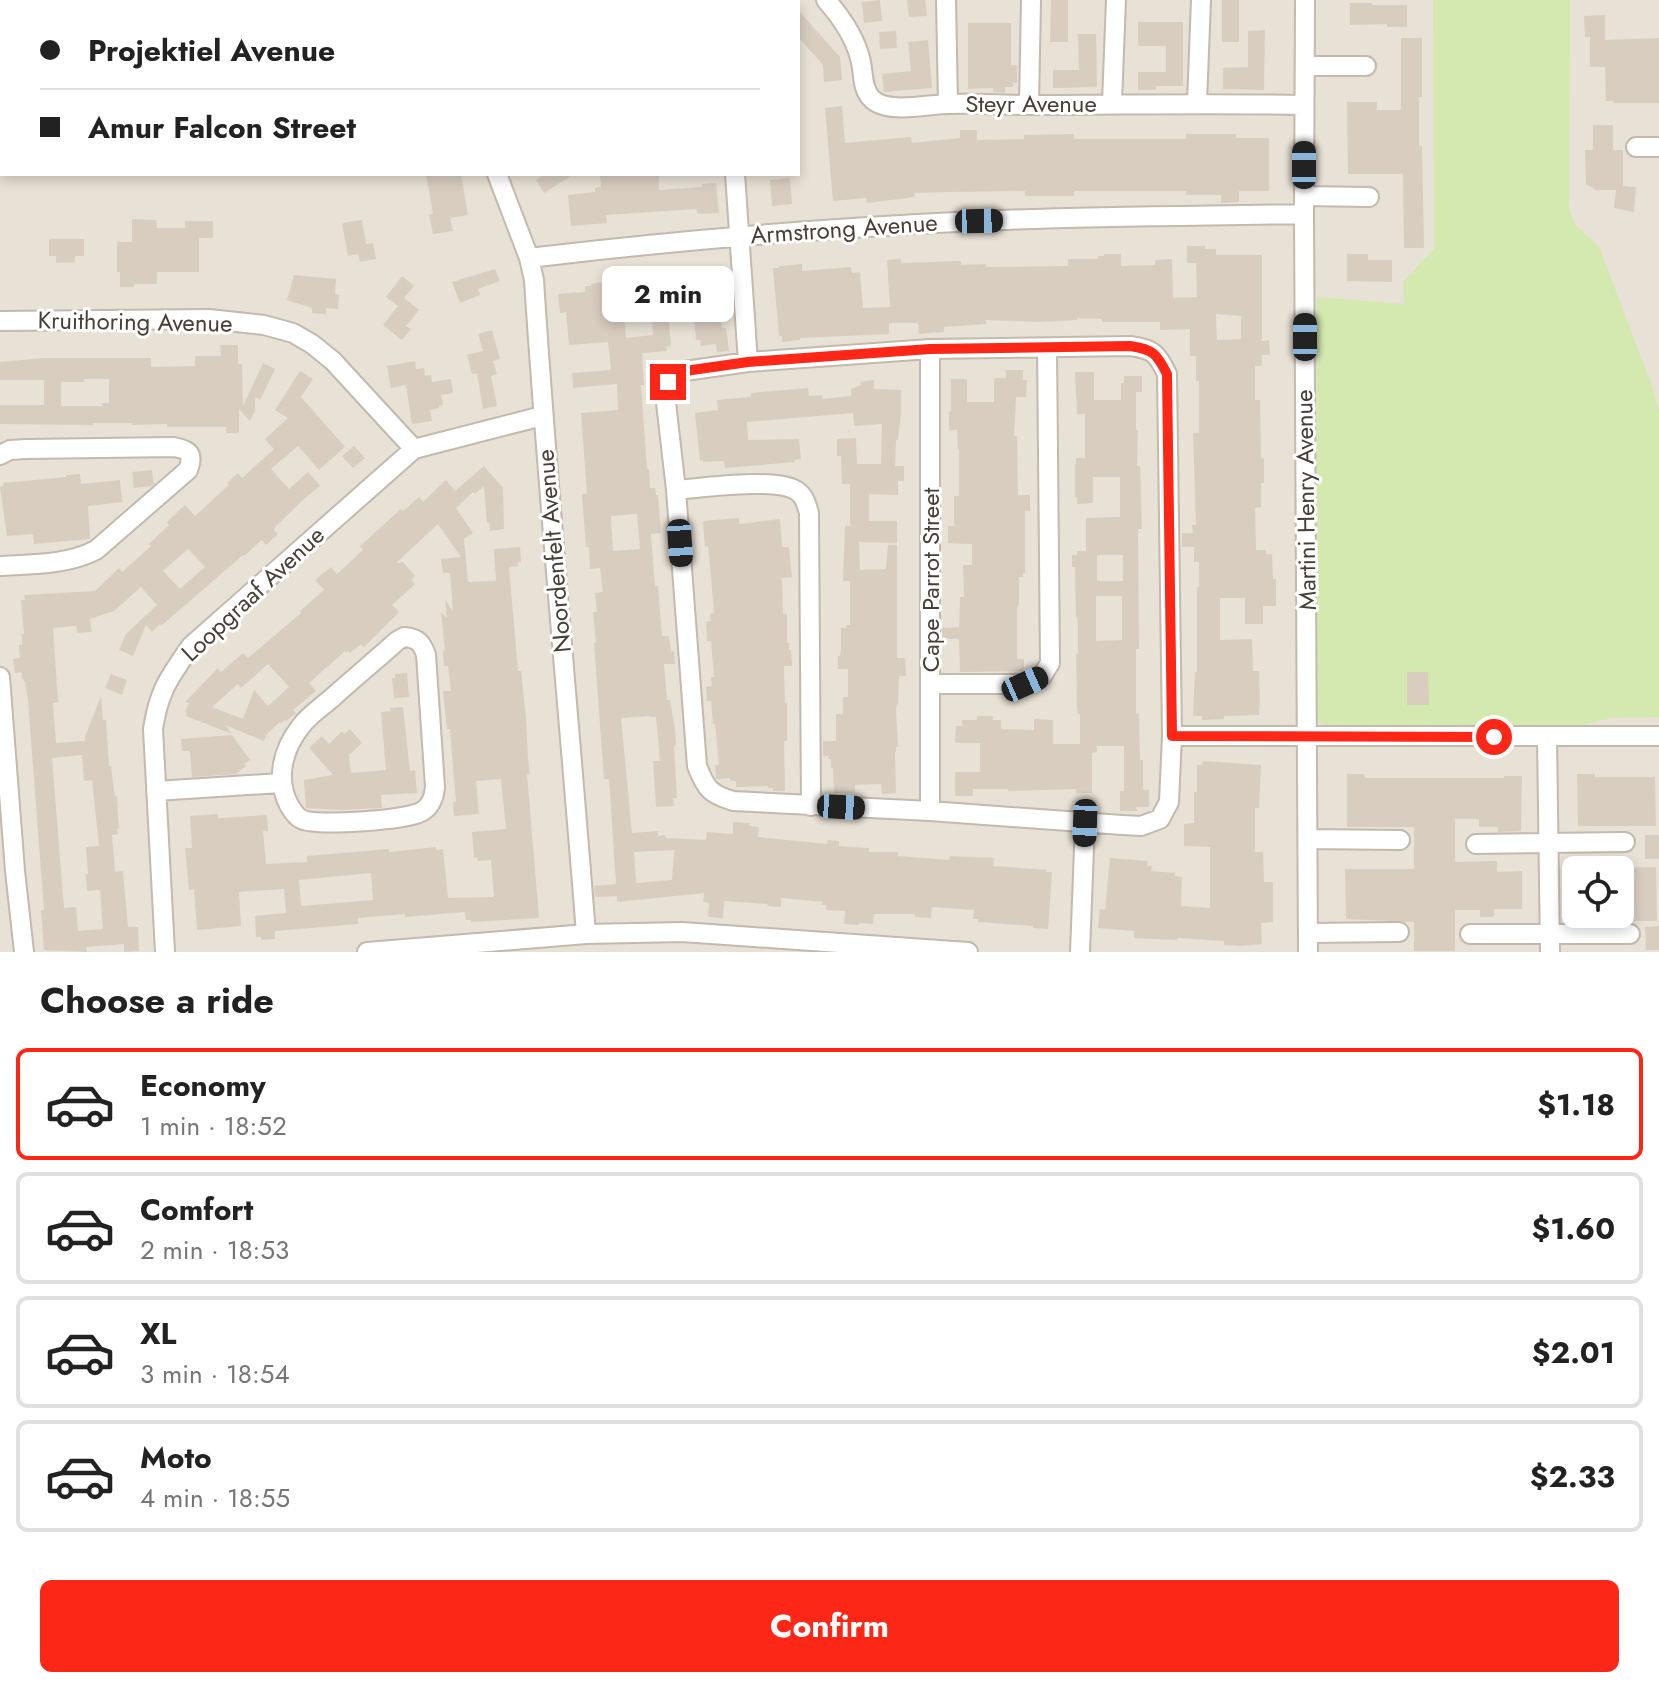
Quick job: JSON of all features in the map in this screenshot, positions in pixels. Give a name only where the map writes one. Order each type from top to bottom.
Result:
[{"type":"street","name":"Steyr Avenue","points":[[826,0],[851,34],[860,58],[864,87],[872,100],[885,105],[900,108],[948,104],[1304,105]]},
{"type":"street","points":[[946,0],[948,104]]},
{"type":"street","points":[[1029,105],[1031,0]]},
{"type":"street","points":[[1112,103],[1116,0]]},
{"type":"street","points":[[1197,103],[1201,0]]},
{"type":"street","name":"Martini Henry Avenue","points":[[1305,0],[1308,952]]},
{"type":"street","points":[[1305,66],[1366,66]]},
{"type":"street","points":[[1636,147],[1659,147]]},
{"type":"street","name":"Noordenfelt Avenue","points":[[498,176],[529,258],[534,280],[542,416],[586,934]]},
{"type":"street","points":[[735,176],[748,362]]},
{"type":"street","name":"Armstrong Avenue","points":[[529,258],[739,236],[1304,205],[1369,197]]},
{"type":"street","name":"Kruithoring Avenue","points":[[0,321],[209,319],[264,325],[293,333],[333,361],[414,449]]},
{"type":"street","points":[[1130,346],[1148,349],[1160,359],[1167,374],[1172,736],[1169,802],[1160,819],[1141,826],[733,801],[715,796],[704,784],[697,766],[676,490],[665,394],[668,382],[678,372],[748,362],[930,349],[1130,346]]},
{"type":"street","points":[[932,684],[1025,684],[1042,676],[1050,663],[1047,348]]},
{"type":"street","name":"Cape Parrot Street","points":[[930,349],[930,811]]},
{"type":"street","name":"Loopgraaf Avenue","points":[[165,952],[153,743],[156,705],[164,686],[191,646],[414,449],[542,416]]},
{"type":"street","points":[[0,455],[10,450],[26,449],[174,447],[184,449],[192,460],[188,470],[96,550],[68,560],[0,566]]},
{"type":"street","points":[[676,490],[768,483],[789,486],[805,499],[809,513],[811,806]]},
{"type":"street","points":[[404,637],[418,640],[426,655],[428,675],[435,787],[430,805],[424,811],[407,817],[329,824],[308,822],[291,810],[281,783],[282,766],[302,724],[397,641],[404,637]]},
{"type":"street","points":[[0,677],[24,952]]},
{"type":"street","points":[[1172,736],[1659,736]]},
{"type":"street","points":[[1547,737],[1550,943]]},
{"type":"street","points":[[156,791],[281,783]]},
{"type":"street","points":[[1080,952],[1085,823]]},
{"type":"street","points":[[1308,839],[1400,840]]},
{"type":"street","points":[[1476,844],[1625,842]]},
{"type":"street","points":[[367,952],[640,932],[714,942],[968,952]]},
{"type":"street","points":[[1308,933],[1399,932]]},
{"type":"street","points":[[1470,934],[1550,943],[1630,934]]},
{"type":"shaded area","points":[[800,0],[1659,0],[1659,952],[0,952],[0,176],[800,176]]},
{"type":"green space","points":[[1433,0],[1570,0],[1569,209],[1575,225],[1599,247],[1659,412],[1659,717],[1611,718],[1567,729],[1330,730],[1320,723],[1315,714],[1317,297],[1404,304],[1403,282],[1434,249]]},
{"type":"building","points":[[880,0],[882,21],[864,23],[862,2]]},
{"type":"building","points":[[907,0],[925,0],[927,16],[909,17]]},
{"type":"building","points":[[1051,0],[1068,0],[1068,42],[1050,42]]},
{"type":"building","points":[[1222,0],[1239,0],[1239,42],[1222,42]]},
{"type":"building","points":[[1350,3],[1407,5],[1407,27],[1350,25]]},
{"type":"building","points":[[800,12],[840,57],[842,80],[824,82],[823,65],[800,39]]},
{"type":"building","points":[[1605,15],[1605,40],[1659,38],[1659,103],[1606,101],[1605,67],[1590,67],[1590,37],[1585,37],[1584,16]]},
{"type":"building","points":[[1138,22],[1183,22],[1183,86],[1138,90],[1138,72],[1166,72],[1166,46],[1138,46]]},
{"type":"building","points":[[968,23],[1011,23],[1011,65],[1017,65],[1017,83],[1013,83],[1013,87],[1005,87],[1005,93],[993,92],[993,88],[968,89]]},
{"type":"building","points":[[1265,30],[1264,90],[1223,89],[1223,68],[1248,67],[1248,31]]},
{"type":"building","points":[[896,31],[897,48],[880,49],[879,32]]},
{"type":"building","points":[[1078,34],[1096,34],[1097,87],[1053,88],[1053,70],[1079,70]]},
{"type":"building","points":[[1401,38],[1422,38],[1419,146],[1422,146],[1424,248],[1404,248],[1403,174],[1348,174],[1347,102],[1377,102],[1377,110],[1401,110]]},
{"type":"building","points":[[928,40],[932,88],[884,92],[882,74],[911,71],[908,42]]},
{"type":"building","points":[[842,106],[845,143],[911,137],[912,143],[960,138],[960,130],[977,130],[977,140],[1074,134],[1074,139],[1186,139],[1186,134],[1236,134],[1236,138],[1269,138],[1269,191],[1239,191],[1239,202],[1221,203],[1221,195],[1186,195],[1186,191],[1074,191],[1074,196],[1025,196],[1025,191],[948,192],[914,193],[915,197],[867,203],[866,198],[833,201],[825,108]]},
{"type":"building","points":[[1593,125],[1613,125],[1613,150],[1623,150],[1623,186],[1636,187],[1634,212],[1614,208],[1616,190],[1596,190],[1586,184],[1585,150],[1593,150]]},
{"type":"building","points":[[426,176],[461,176],[468,215],[450,218],[453,231],[433,234],[429,214],[433,214]]},
{"type":"building","points":[[542,176],[571,176],[544,193],[536,180]]},
{"type":"building","points":[[600,176],[659,176],[659,190],[716,183],[719,213],[698,214],[696,209],[606,215],[607,223],[571,226],[568,195],[595,192],[595,188],[601,187]]},
{"type":"building","points":[[790,178],[792,204],[772,206],[770,180]]},
{"type":"building","points":[[132,219],[156,220],[157,228],[185,228],[185,221],[213,221],[213,238],[199,238],[199,272],[157,272],[157,284],[120,287],[117,242],[132,242]]},
{"type":"building","points":[[362,220],[366,244],[373,243],[376,259],[360,262],[358,254],[348,256],[342,223]]},
{"type":"building","points":[[49,239],[84,239],[84,256],[75,256],[75,262],[56,263],[56,256],[49,256]]},
{"type":"building","points":[[1187,246],[1216,249],[1216,255],[1262,255],[1262,341],[1269,340],[1270,355],[1262,355],[1262,366],[1255,366],[1255,400],[1260,400],[1261,458],[1264,458],[1261,507],[1255,508],[1256,550],[1266,550],[1266,554],[1272,554],[1276,606],[1263,606],[1263,624],[1245,624],[1245,598],[1220,598],[1220,640],[1252,639],[1253,671],[1259,671],[1259,715],[1202,720],[1202,716],[1193,716],[1199,562],[1194,562],[1194,547],[1182,547],[1182,533],[1193,533],[1192,525],[1196,525],[1193,433],[1199,433],[1199,381],[1196,381],[1196,356],[1190,356],[1190,329],[1160,330],[1160,322],[1102,322],[1102,319],[1077,318],[1040,322],[986,320],[986,324],[944,327],[944,332],[919,334],[918,323],[889,323],[889,334],[800,338],[782,342],[782,336],[779,336],[773,268],[779,266],[802,264],[802,271],[851,267],[852,273],[860,272],[863,308],[890,307],[887,260],[901,259],[901,263],[961,261],[961,265],[986,264],[986,267],[991,267],[1068,266],[1068,259],[1098,259],[1104,254],[1121,254],[1121,266],[1155,265],[1155,260],[1172,259],[1173,298],[1197,297],[1196,263],[1187,263]],"holes":[[[1216,314],[1241,316],[1241,339],[1217,340]]]},
{"type":"building","points":[[1347,254],[1368,254],[1368,260],[1392,260],[1392,282],[1347,281]]},
{"type":"building","points":[[495,269],[500,281],[478,289],[480,295],[460,303],[452,282]]},
{"type":"building","points":[[294,275],[336,279],[338,309],[326,308],[326,314],[312,313],[312,308],[287,300]]},
{"type":"building","points":[[402,276],[414,286],[404,298],[419,310],[406,326],[411,329],[402,340],[383,325],[398,306],[386,297]]},
{"type":"building","points":[[706,276],[709,306],[720,305],[722,328],[726,328],[729,351],[717,352],[716,344],[701,346],[700,340],[696,340],[694,318],[669,321],[671,346],[666,347],[667,351],[642,353],[647,469],[650,488],[655,488],[658,495],[661,533],[651,534],[655,586],[658,586],[662,636],[669,636],[671,652],[674,651],[675,664],[664,664],[667,700],[670,700],[675,730],[677,798],[673,798],[674,806],[656,807],[653,761],[660,761],[656,717],[621,718],[632,833],[658,831],[658,836],[665,835],[666,838],[706,840],[707,832],[733,834],[733,822],[750,823],[749,826],[759,827],[758,837],[827,844],[828,840],[839,841],[839,846],[869,848],[869,852],[898,852],[898,856],[949,860],[950,856],[994,858],[993,866],[1047,870],[1052,872],[1048,929],[978,922],[978,919],[973,919],[974,910],[932,907],[931,918],[915,917],[915,914],[874,914],[873,924],[859,925],[844,924],[845,911],[826,910],[823,902],[781,898],[781,907],[724,901],[723,918],[708,917],[709,903],[703,902],[704,893],[617,902],[617,896],[595,897],[594,886],[616,884],[609,779],[604,779],[594,643],[595,593],[603,592],[600,568],[590,569],[589,547],[586,547],[582,494],[587,494],[581,413],[618,410],[617,384],[573,388],[572,373],[611,370],[608,342],[569,345],[566,312],[560,313],[558,294],[585,292],[585,286],[608,282],[609,289],[661,285],[663,306],[692,304],[689,277]],"holes":[[[651,310],[653,335],[626,338],[624,313]],[[637,514],[640,549],[613,551],[611,516]],[[674,850],[672,880],[636,883],[634,852]]]},
{"type":"building","points":[[492,330],[500,359],[493,361],[497,374],[491,376],[497,406],[483,409],[477,373],[472,374],[467,355],[483,351],[478,334]]},
{"type":"building","points":[[220,345],[238,345],[238,364],[242,364],[243,406],[263,363],[275,369],[260,400],[255,397],[255,411],[250,421],[239,409],[239,433],[226,433],[226,427],[167,427],[167,424],[0,424],[0,405],[44,405],[44,380],[0,380],[0,362],[44,358],[151,358],[151,367],[195,366],[195,356],[221,356]],"holes":[[[109,379],[109,403],[102,403],[102,406],[61,406],[61,382]]]},
{"type":"building","points":[[415,361],[416,369],[424,368],[425,376],[431,375],[432,382],[451,379],[453,393],[441,395],[443,405],[430,410],[432,421],[412,424],[406,385],[391,388],[387,366]]},
{"type":"building","points":[[1006,370],[1023,370],[1023,380],[1027,380],[1026,397],[1016,397],[1014,436],[1017,436],[1018,495],[1030,495],[1030,511],[1025,511],[1025,573],[1019,577],[1017,609],[1017,659],[1024,659],[1024,671],[960,672],[959,639],[942,639],[942,628],[959,627],[960,597],[964,597],[963,565],[972,565],[972,544],[948,543],[948,526],[954,526],[954,496],[959,496],[957,430],[949,430],[951,379],[967,379],[967,402],[994,402],[994,378],[1006,378]]},
{"type":"building","points":[[300,371],[313,379],[301,397],[345,447],[319,470],[298,446],[271,469],[289,489],[308,472],[320,486],[275,527],[278,534],[266,545],[262,540],[161,626],[152,632],[146,625],[133,656],[119,650],[126,634],[157,605],[141,587],[114,611],[90,619],[92,632],[77,633],[76,626],[53,628],[58,702],[53,703],[56,743],[85,741],[101,696],[109,766],[117,796],[119,829],[118,834],[112,835],[115,872],[123,871],[128,927],[138,927],[139,951],[124,952],[124,944],[86,947],[87,952],[44,950],[41,910],[44,910],[28,701],[22,672],[15,673],[13,659],[20,658],[19,645],[22,645],[24,634],[21,600],[25,600],[24,595],[95,591],[119,568],[122,572],[151,546],[149,544],[169,525],[167,522],[185,505],[195,516],[238,473],[242,478],[274,449],[265,439],[288,418],[275,410]],"holes":[[[188,549],[205,567],[180,589],[163,571]],[[82,755],[84,781],[92,780],[99,846],[86,847],[87,891],[100,890],[103,929],[78,931],[76,907],[64,908],[52,758]]]},
{"type":"building","points":[[1075,372],[1094,372],[1094,400],[1121,400],[1124,376],[1142,376],[1142,392],[1136,392],[1142,529],[1138,529],[1136,714],[1139,714],[1143,790],[1149,790],[1149,807],[1136,807],[1137,811],[1120,811],[1120,791],[1124,791],[1124,746],[1097,746],[1097,752],[1092,753],[1092,793],[1076,793],[1076,789],[973,789],[973,796],[955,796],[955,772],[980,772],[980,743],[955,743],[956,726],[962,726],[962,720],[993,716],[993,720],[1001,720],[1001,729],[1034,730],[1034,719],[1053,720],[1053,744],[1080,744],[1076,654],[1078,624],[1072,555],[1077,555],[1077,551],[1086,551],[1086,518],[1120,517],[1120,477],[1093,477],[1093,503],[1077,504],[1075,464],[1076,458],[1085,458],[1085,414],[1077,414]],"holes":[[[1097,555],[1123,555],[1123,581],[1097,581]],[[1096,596],[1122,596],[1122,640],[1096,641]]]},
{"type":"building","points":[[874,380],[874,389],[901,390],[895,466],[904,466],[904,481],[898,481],[898,495],[869,494],[869,521],[897,521],[897,543],[859,542],[860,570],[886,569],[888,545],[897,545],[897,658],[905,658],[906,676],[899,676],[896,709],[896,793],[882,794],[881,784],[855,785],[855,793],[834,793],[833,768],[829,756],[823,756],[823,741],[836,741],[836,714],[843,714],[843,697],[848,697],[848,669],[838,669],[838,656],[841,651],[841,628],[850,625],[850,581],[843,581],[845,526],[850,526],[850,484],[842,484],[837,439],[856,438],[857,464],[881,464],[882,424],[854,426],[853,413],[747,422],[748,440],[799,439],[801,459],[725,468],[722,461],[700,461],[695,413],[718,410],[717,400],[751,397],[751,393],[808,388],[809,396],[822,395],[823,399],[851,396],[851,389],[861,385],[860,382]]},
{"type":"building","points":[[354,446],[365,458],[353,468],[342,456]]},
{"type":"building","points":[[483,467],[503,488],[504,529],[490,531],[484,486],[456,508],[473,533],[464,539],[468,582],[496,581],[494,549],[520,547],[521,562],[518,566],[509,567],[518,671],[521,671],[526,718],[530,774],[527,774],[539,918],[471,922],[466,920],[465,912],[405,917],[405,914],[358,918],[358,924],[275,931],[275,939],[261,940],[261,937],[256,937],[255,916],[286,913],[284,889],[239,892],[241,926],[197,930],[194,889],[189,890],[185,848],[192,848],[190,816],[217,814],[218,818],[222,818],[267,815],[268,831],[263,831],[266,864],[307,862],[307,856],[436,847],[436,850],[443,849],[448,898],[494,897],[491,860],[478,861],[477,857],[474,858],[472,832],[506,829],[501,779],[476,781],[479,814],[454,816],[453,802],[456,802],[450,729],[447,729],[443,691],[451,691],[448,666],[444,666],[441,612],[447,618],[445,599],[453,612],[450,573],[443,573],[441,559],[461,557],[438,524],[396,563],[403,562],[415,576],[411,580],[415,584],[392,605],[399,612],[364,647],[361,644],[350,653],[345,651],[309,683],[316,691],[293,710],[296,713],[267,734],[264,741],[225,725],[232,734],[186,716],[185,712],[189,703],[185,702],[218,668],[221,672],[243,653],[248,658],[301,613],[324,590],[315,580],[331,567],[337,574],[363,550],[360,546],[401,509],[403,511],[419,497],[423,502],[446,480],[455,491]],"holes":[[[268,664],[289,687],[268,706],[254,690],[243,719],[212,707],[238,684],[241,688]],[[371,873],[373,900],[301,906],[299,880]]]},
{"type":"building","points":[[152,470],[154,484],[134,488],[132,472]]},
{"type":"building","points":[[80,474],[81,484],[120,480],[122,502],[88,506],[90,539],[34,544],[33,534],[7,536],[0,487],[4,486],[3,483]]},
{"type":"building","points":[[739,518],[739,524],[780,519],[782,547],[789,547],[792,577],[782,578],[783,614],[787,614],[787,643],[791,650],[792,666],[784,666],[787,703],[785,791],[773,791],[768,786],[736,787],[736,781],[730,781],[730,778],[716,779],[715,765],[719,765],[715,724],[706,687],[712,686],[711,677],[714,677],[706,622],[711,621],[710,614],[714,613],[703,521]]},
{"type":"building","points":[[1407,672],[1428,672],[1429,705],[1407,705]]},
{"type":"building","points":[[407,673],[409,697],[394,698],[392,678],[395,674]]},
{"type":"building","points":[[111,674],[127,680],[122,695],[105,688]]},
{"type":"building","points":[[403,707],[410,771],[415,770],[417,793],[381,795],[382,808],[306,808],[304,780],[333,775],[310,747],[322,736],[329,744],[342,731],[345,734],[350,729],[362,743],[349,755],[351,773],[386,770],[381,712]]},
{"type":"building","points":[[232,735],[250,760],[244,764],[246,766],[236,774],[192,777],[190,751],[182,751],[181,739]]},
{"type":"building","points":[[1203,761],[1261,765],[1259,808],[1255,808],[1255,852],[1263,852],[1264,882],[1273,882],[1273,922],[1261,923],[1262,944],[1241,946],[1224,945],[1224,941],[1134,938],[1134,931],[1098,928],[1100,909],[1105,910],[1110,858],[1148,861],[1151,871],[1175,873],[1175,876],[1182,877],[1181,906],[1210,908],[1210,847],[1184,846],[1184,824],[1194,823],[1197,765],[1202,765]]},
{"type":"building","points":[[1347,774],[1364,774],[1365,778],[1522,776],[1521,831],[1498,832],[1498,827],[1479,827],[1479,819],[1455,819],[1455,862],[1497,861],[1497,872],[1522,871],[1522,909],[1494,909],[1494,917],[1480,917],[1480,910],[1455,910],[1455,951],[1414,951],[1414,922],[1346,919],[1345,869],[1414,869],[1414,827],[1347,827]]},
{"type":"building","points":[[1577,774],[1655,777],[1656,826],[1578,826]]},
{"type":"building","points":[[1645,835],[1659,835],[1659,859],[1645,859]]},
{"type":"building","points":[[1656,867],[1657,921],[1634,921],[1634,868]]},
{"type":"building","points":[[1659,926],[1659,950],[1646,950],[1645,927]]},
{"type":"route","points":[[668,382],[678,372],[700,368],[828,356],[930,349],[1130,346],[1148,349],[1160,359],[1167,374],[1172,736],[1494,737]]}]
